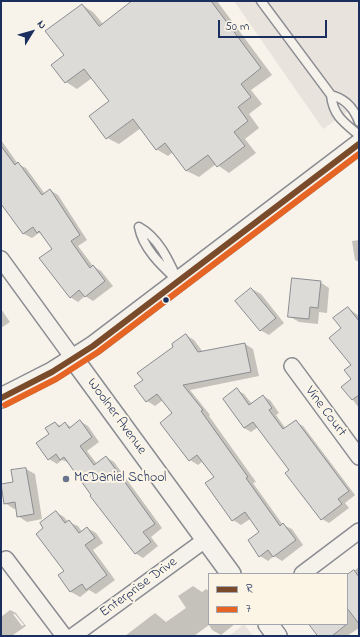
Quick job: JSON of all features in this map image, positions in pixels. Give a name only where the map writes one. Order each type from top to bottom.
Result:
[{"type":"street","points":[[1,398],[52,372],[93,346],[359,144]]},
{"type":"street","name":"Woolner Avenue","points":[[1,259],[230,573]]},
{"type":"street","name":"Vine Court","points":[[292,366],[359,457]]},
{"type":"street","points":[[303,573],[359,531]]},
{"type":"street","name":"Enterprise Drive","points":[[73,636],[205,540]]},
{"type":"street","points":[[6,559],[64,636]]},
{"type":"street","points":[[269,625],[277,636]]},
{"type":"lane","points":[[261,1],[331,95],[333,107],[344,123],[359,135]]},
{"type":"lane","points":[[331,95],[344,98],[359,122]]},
{"type":"lane","points":[[139,227],[149,233],[168,258],[178,281],[160,264],[141,238],[139,227]]},
{"type":"shaded area","points":[[234,1],[359,1],[359,104],[323,129]]},
{"type":"shaded area","points":[[245,625],[253,636],[229,636]]},
{"type":"building","points":[[132,1],[211,1],[261,68],[241,84],[251,97],[238,107],[248,121],[234,132],[245,146],[217,167],[208,155],[186,171],[165,143],[156,150],[133,119],[106,139],[89,116],[109,101],[84,69],[65,83],[51,65],[64,55],[45,31],[82,4],[99,26]]},
{"type":"building","points":[[1,146],[15,165],[18,162],[42,195],[50,189],[80,235],[71,241],[90,268],[93,265],[105,281],[85,297],[79,290],[70,298],[39,258],[52,249],[39,231],[37,233],[33,227],[23,234],[1,204]]},
{"type":"building","points":[[292,278],[321,281],[318,308],[310,307],[309,319],[288,317]]},
{"type":"building","points":[[251,288],[276,318],[260,331],[235,301]]},
{"type":"building","points":[[348,307],[359,321],[359,395],[352,400],[341,387],[351,379],[344,370],[351,365],[329,338],[341,328],[333,318]]},
{"type":"building","points":[[186,334],[198,352],[245,343],[251,372],[183,385],[203,410],[201,411],[248,477],[246,478],[280,526],[283,523],[296,540],[273,557],[268,550],[259,557],[248,540],[259,532],[245,512],[232,521],[205,483],[214,477],[197,455],[189,461],[160,423],[172,413],[157,394],[146,402],[134,386],[143,380],[137,373],[173,347],[172,344]]},
{"type":"building","points":[[237,388],[249,405],[263,395],[272,408],[269,410],[283,429],[296,420],[349,491],[338,499],[342,504],[321,520],[285,473],[289,470],[253,422],[244,428],[223,399]]},
{"type":"building","points":[[80,420],[92,437],[80,446],[94,465],[106,456],[155,524],[143,532],[151,542],[135,554],[90,496],[91,495],[64,457],[60,460],[56,454],[48,460],[36,443],[49,434],[45,428],[55,422],[59,427],[65,422],[69,428]]},
{"type":"building","points":[[26,468],[34,514],[17,517],[15,502],[4,504],[1,484],[13,482],[11,470]]},
{"type":"building","points":[[56,511],[65,523],[69,520],[79,533],[87,527],[95,538],[85,545],[107,575],[86,590],[82,584],[70,592],[58,575],[64,571],[36,534],[43,528],[40,523]]},
{"type":"building","points":[[354,570],[359,577],[359,624],[348,609],[348,574]]},
{"type":"building","points":[[310,625],[346,625],[332,636],[318,636]]},
{"type":"transit line","name":"R","points":[[1,398],[52,372],[93,346],[359,144]]},
{"type":"transit line","name":"7","points":[[5,405],[56,379],[98,352],[359,154]]},
{"type":"place","name":"McDaniel School","points":[[66,479]]}]
